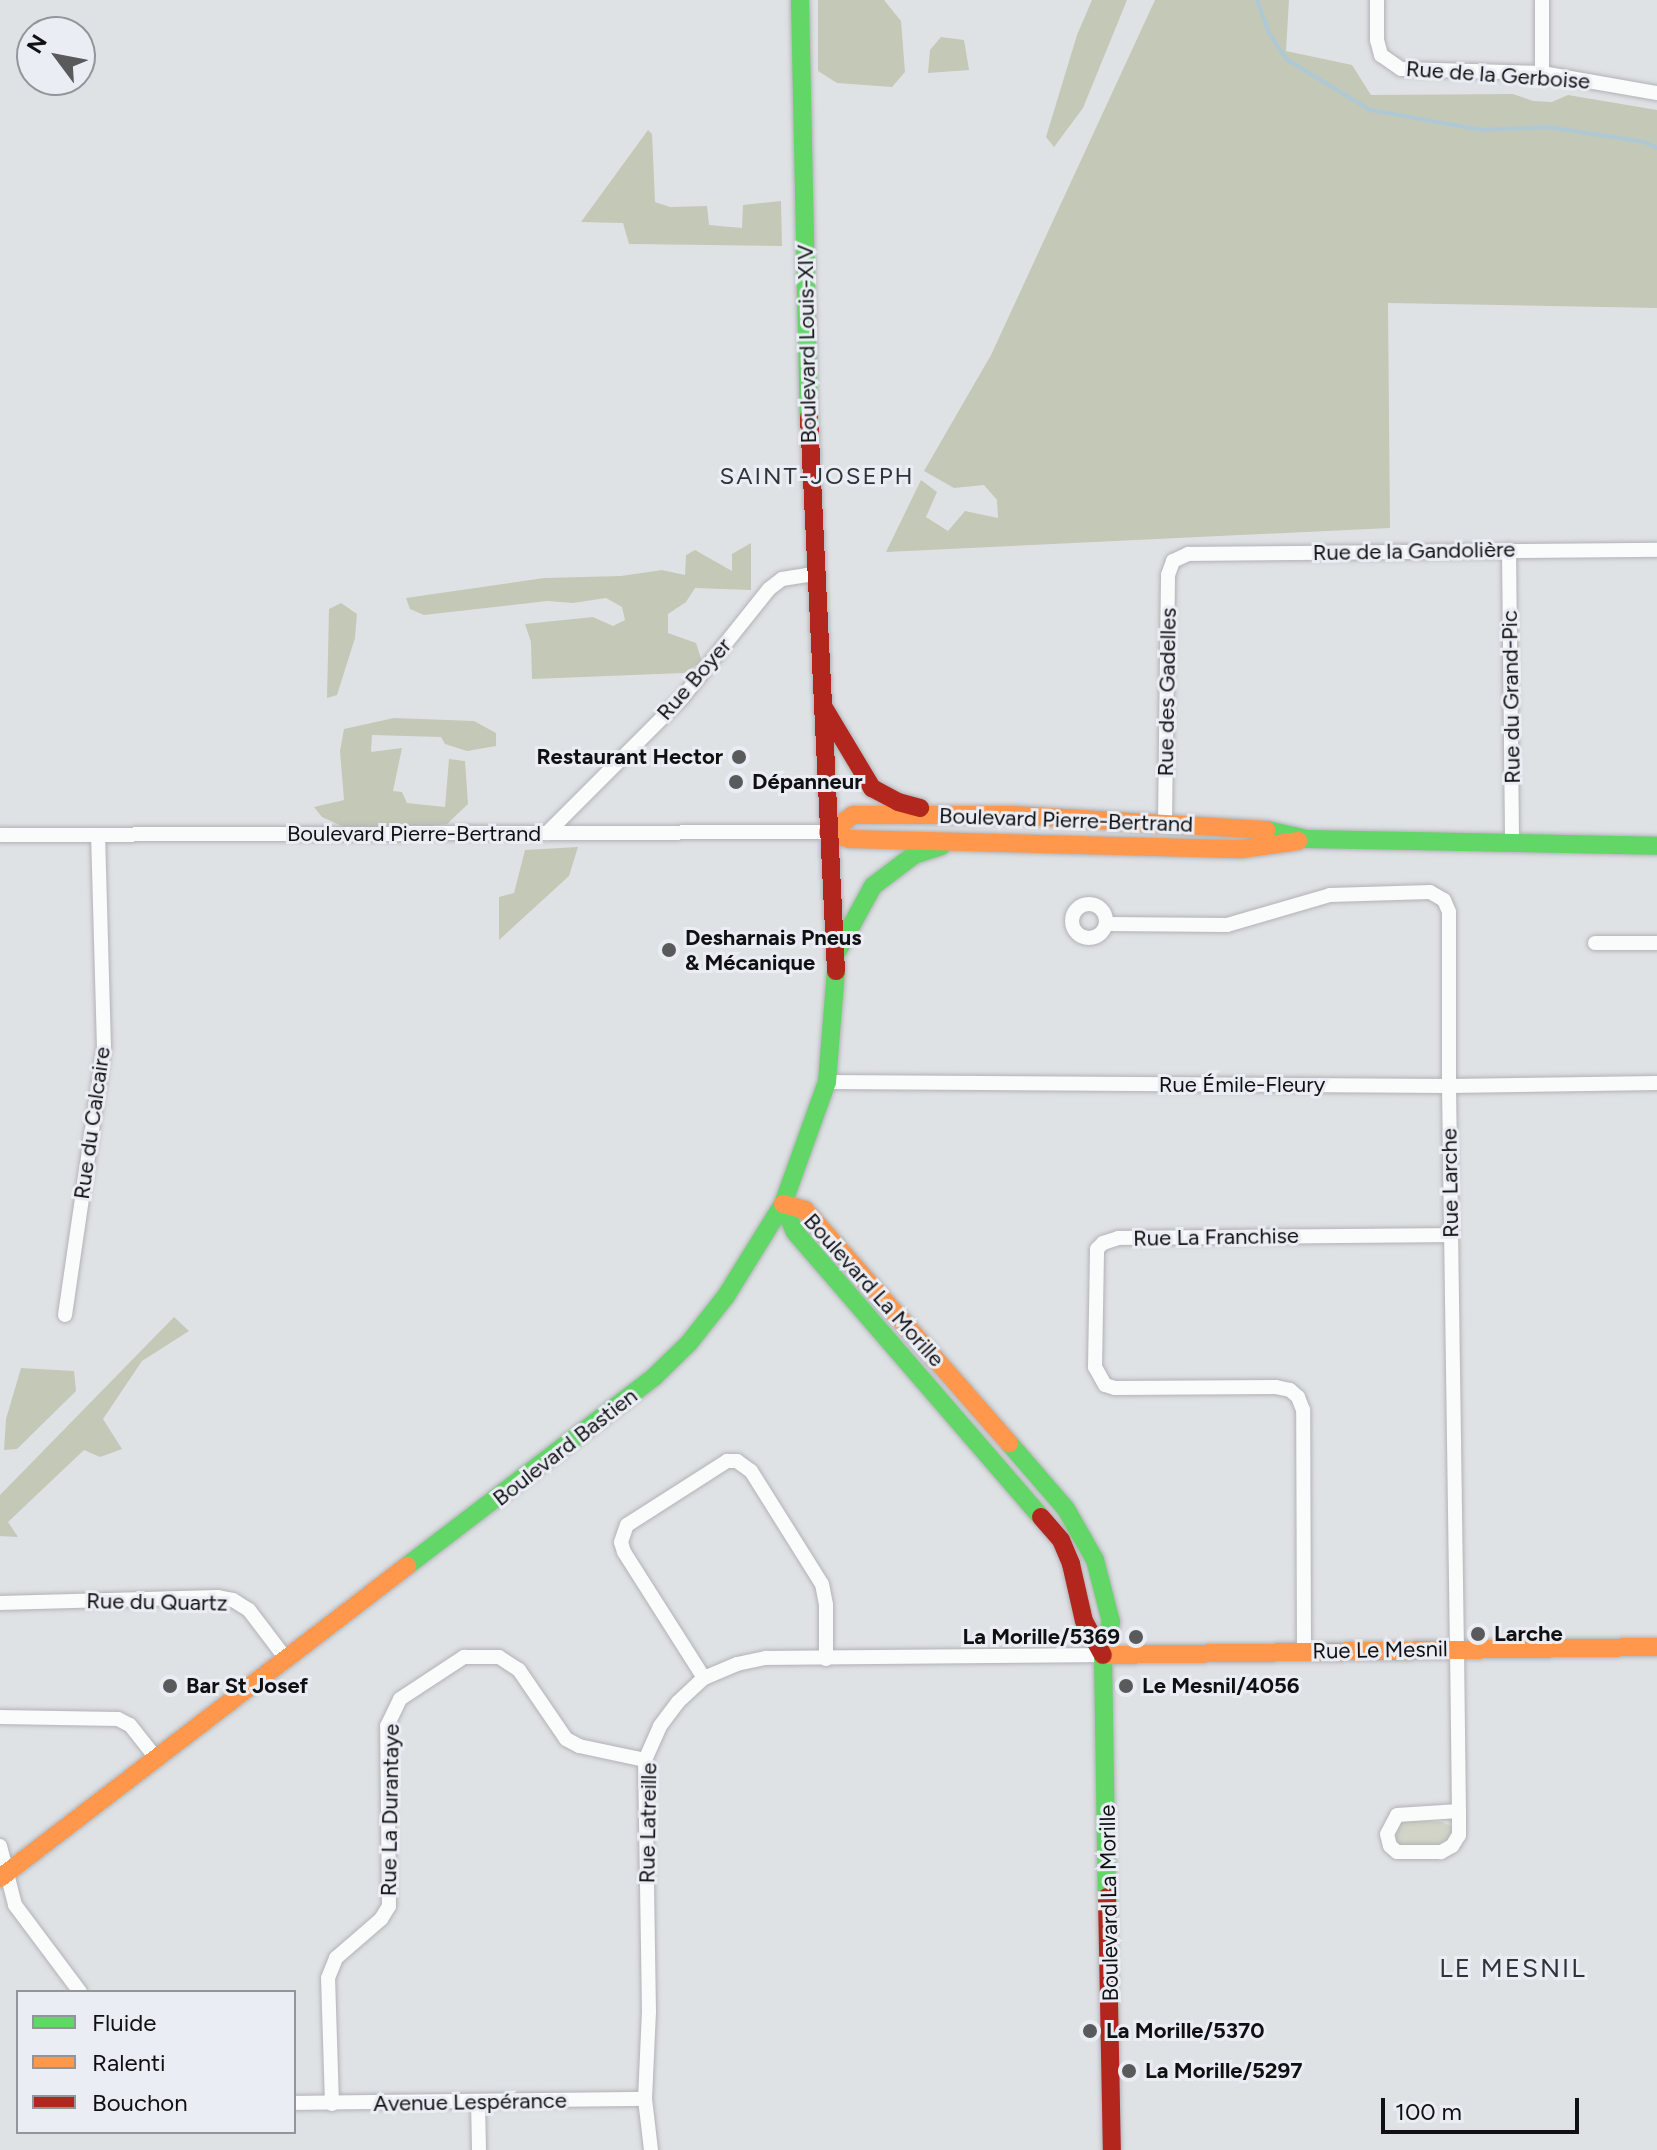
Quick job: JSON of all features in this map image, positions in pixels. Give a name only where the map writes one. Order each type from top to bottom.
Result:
[{"type":"main road","name":"Boulevard Louis-XIV","points":[[800,0],[814,574],[828,832]]},
{"type":"main road","points":[[821,702],[872,788],[898,802],[947,815]]},
{"type":"main road","name":"Boulevard Pierre-Bertrand","points":[[828,832],[853,815],[947,815],[1165,823],[1268,830],[1307,839]]},
{"type":"main road","name":"Boulevard Pierre-Bertrand","points":[[828,832],[849,839],[1242,849],[1307,839],[1657,846]]},
{"type":"main road","name":"Boulevard Bastien","points":[[5,1874],[654,1377],[689,1343],[726,1296],[783,1204],[827,1082],[835,1012],[836,955],[828,832]]},
{"type":"main road","points":[[836,955],[873,886],[914,855],[961,841]]},
{"type":"main road","name":"Boulevard La Morille","points":[[783,1204],[795,1232],[1061,1540],[1071,1564],[1084,1621],[1103,1655]]},
{"type":"main road","name":"Boulevard La Morille","points":[[783,1204],[805,1210],[1066,1509],[1095,1560],[1111,1622],[1103,1655],[1112,2150]]},
{"type":"main road","name":"Rue Le Mesnil","points":[[1103,1655],[1657,1647]]},
{"type":"street","name":"Rue de la Gerboise","points":[[1377,0],[1377,40],[1388,63],[1401,69],[1542,73],[1657,93]]},
{"type":"street","points":[[1542,0],[1542,73]]},
{"type":"street","name":"Rue du Grand-Pic","points":[[1509,550],[1512,845]]},
{"type":"street","name":"Rue de la Gandolière","points":[[1173,561],[1188,554],[1657,550]]},
{"type":"street","name":"Rue des Gadelles","points":[[1165,823],[1168,575],[1173,561]]},
{"type":"street","name":"Rue Boyer","points":[[547,833],[682,698],[769,589],[782,579],[814,574]]},
{"type":"street","name":"Boulevard Pierre-Bertrand","points":[[0,835],[828,832]]},
{"type":"street","name":"Rue du Calcaire","points":[[65,1315],[104,1048],[98,835]]},
{"type":"street","name":"Rue Larche","points":[[1106,924],[1227,925],[1330,895],[1430,892],[1444,900],[1449,912],[1449,1086],[1457,1649],[1459,1811],[1459,1835],[1452,1846],[1441,1852],[1397,1852],[1390,1846],[1387,1834],[1397,1815],[1459,1811]]},
{"type":"street","points":[[1595,943],[1657,943]]},
{"type":"street","name":"Rue Émile-Fleury","points":[[827,1082],[1449,1086],[1657,1083]]},
{"type":"street","name":"Rue La Franchise","points":[[1304,1652],[1303,1410],[1298,1397],[1290,1390],[1276,1387],[1115,1388],[1105,1385],[1095,1367],[1094,1258],[1097,1249],[1103,1243],[1118,1238],[1451,1235]]},
{"type":"street","points":[[704,1678],[624,1552],[621,1542],[627,1525],[727,1461],[737,1461],[751,1471],[822,1584],[826,1605],[826,1659]]},
{"type":"street","name":"Rue du Quartz","points":[[0,1603],[218,1597],[233,1600],[249,1610],[287,1660]]},
{"type":"street","name":"Rue Latreille","points":[[651,2150],[645,2099],[649,2012],[645,1760],[660,1726],[678,1702],[704,1678],[737,1664],[766,1658],[1103,1655]]},
{"type":"street","name":"Rue La Durantaye","points":[[332,2104],[328,1978],[336,1958],[381,1919],[389,1906],[387,1726],[400,1699],[464,1657],[499,1657],[519,1670],[566,1739],[579,1746],[645,1760]]},
{"type":"street","points":[[0,1717],[118,1719],[130,1725],[156,1758]]},
{"type":"street","points":[[0,1846],[15,1905],[79,1990]]},
{"type":"street","name":"Avenue Lespérance","points":[[296,2103],[645,2099]]},
{"type":"street","points":[[478,2102],[479,2150]]},
{"type":"shaded area","points":[[1403,1821],[1442,1822],[1451,1826],[1452,1831],[1448,1839],[1437,1845],[1401,1846],[1396,1839],[1397,1827]]},
{"type":"green space","points":[[818,0],[884,0],[901,21],[905,72],[892,87],[837,83],[818,71]]},
{"type":"green space","points":[[1092,0],[1127,0],[1083,108],[1054,147],[1046,137],[1077,35]]},
{"type":"green space","points":[[1155,0],[1289,0],[1286,51],[1352,65],[1371,95],[1513,94],[1533,101],[1552,102],[1568,95],[1657,110],[1657,308],[1388,303],[1390,528],[886,552],[921,480],[937,492],[926,517],[948,531],[965,511],[998,518],[997,500],[984,485],[954,488],[924,471],[991,355]]},
{"type":"green space","points":[[941,37],[964,40],[969,70],[928,73],[930,50]]},
{"type":"green space","points":[[648,130],[652,134],[655,202],[670,207],[707,206],[709,225],[742,228],[743,205],[781,201],[782,246],[629,244],[623,223],[581,222]]},
{"type":"green space","points":[[751,543],[751,590],[695,588],[686,602],[668,614],[668,633],[696,643],[702,662],[684,673],[532,679],[531,642],[525,624],[593,617],[613,626],[625,620],[622,607],[606,598],[573,603],[547,601],[424,615],[410,609],[406,598],[544,578],[621,576],[662,570],[685,575],[686,555],[695,550],[732,571],[732,554]]},
{"type":"green space","points":[[341,603],[357,614],[355,638],[337,695],[327,698],[329,609]]},
{"type":"green space","points":[[394,718],[474,721],[496,733],[496,746],[467,751],[445,744],[441,737],[372,735],[371,752],[402,748],[393,791],[402,792],[407,803],[445,807],[449,759],[465,761],[468,804],[447,824],[397,830],[344,827],[322,817],[314,807],[344,800],[340,751],[344,729]]},
{"type":"green space","points":[[578,847],[569,876],[499,940],[499,897],[514,893],[525,850]]},
{"type":"green space","points":[[174,1317],[189,1331],[142,1361],[103,1419],[122,1449],[100,1457],[84,1450],[8,1522],[18,1537],[0,1536],[0,1495]]},
{"type":"green space","points":[[21,1368],[74,1371],[76,1391],[17,1449],[4,1450],[6,1419]]},
{"type":"waterway","points":[[1257,0],[1268,31],[1286,59],[1370,110],[1482,130],[1548,127],[1644,142],[1657,148]]},
{"type":"traffic: fast","points":[[800,0],[809,417]]},
{"type":"traffic: fast","points":[[1267,830],[1307,839],[1657,846]]},
{"type":"traffic: fast","points":[[837,952],[873,886],[914,855],[942,846]]},
{"type":"traffic: fast","points":[[407,1566],[654,1377],[689,1343],[726,1296],[783,1204],[827,1082],[836,971]]},
{"type":"traffic: fast","points":[[783,1204],[795,1232],[1041,1517]]},
{"type":"traffic: fast","points":[[1009,1443],[1066,1509],[1095,1560],[1111,1622],[1103,1655],[1107,1897]]},
{"type":"traffic: slow","points":[[828,832],[853,815],[1014,815],[1267,830]]},
{"type":"traffic: slow","points":[[828,832],[849,839],[1242,849],[1298,841]]},
{"type":"traffic: slow","points":[[783,1204],[805,1210],[1009,1443]]},
{"type":"traffic: slow","points":[[0,1878],[407,1566]]},
{"type":"traffic: slow","points":[[1103,1655],[1657,1647]]},
{"type":"traffic: jam","points":[[809,417],[836,971]]},
{"type":"traffic: jam","points":[[823,706],[872,788],[898,802],[920,808]]},
{"type":"traffic: jam","points":[[1041,1517],[1061,1540],[1071,1564],[1084,1621],[1103,1655]]},
{"type":"traffic: jam","points":[[1107,1897],[1112,2150]]},
{"type":"place","name":"Restaurant Hector","points":[[739,757]]},
{"type":"place","name":"Dépanneur","points":[[736,782]]},
{"type":"place","name":"Desharnais Pneus & Mécanique","points":[[669,950]]},
{"type":"place","name":"Larche","points":[[1478,1634]]},
{"type":"place","name":"La Morille/5369","points":[[1136,1637]]},
{"type":"place","name":"Bar St Josef","points":[[170,1686]]},
{"type":"place","name":"Le Mesnil/4056","points":[[1126,1686]]},
{"type":"place","name":"La Morille/5370","points":[[1090,2031]]},
{"type":"place","name":"La Morille/5297","points":[[1129,2071]]},
{"type":"district","name":"SAINT-JOSEPH","points":[[817,476]]},
{"type":"district","name":"LE MESNIL","points":[[1513,1969]]}]
